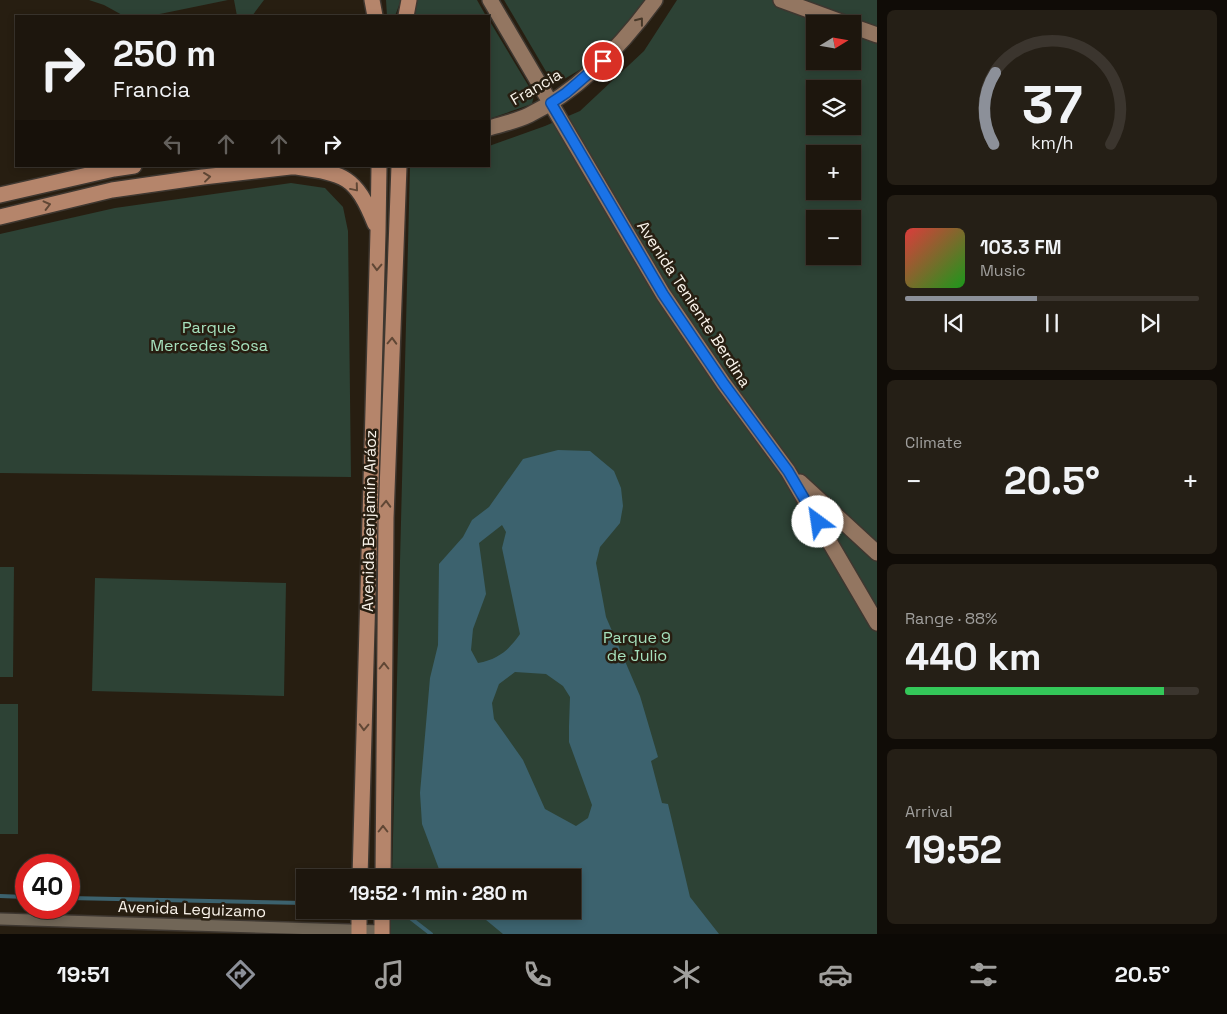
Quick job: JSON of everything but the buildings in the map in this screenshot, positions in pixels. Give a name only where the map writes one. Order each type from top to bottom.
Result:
[{"type":"main road","points":[[372,0],[375,15]]},
{"type":"main road","points":[[406,15],[409,0]]},
{"type":"main road","points":[[0,195],[127,167]]},
{"type":"main road","points":[[0,217],[121,189],[203,177],[295,167],[332,172],[351,182],[365,202],[378,232]]},
{"type":"main road","name":"Avenida Benjamín Aráoz","points":[[360,869],[378,232],[378,167]]},
{"type":"main road","name":"Avenida Benjamín Aráoz","points":[[383,869],[386,518],[399,167]]},
{"type":"main road","points":[[359,919],[359,932]]},
{"type":"main road","points":[[382,919],[382,933]]},
{"type":"street","name":"Avenida Teniente Berdina","points":[[490,0],[663,294],[724,384],[788,471],[877,623]]},
{"type":"street","name":"Francia","points":[[490,128],[528,116],[551,103],[573,87],[611,53],[634,29],[655,0]]},
{"type":"street","points":[[782,0],[823,15]]},
{"type":"street","points":[[861,29],[877,35]]},
{"type":"street","points":[[788,471],[877,552]]},
{"type":"street","name":"Avenida Leguizamo","points":[[0,919],[382,933]]},
{"type":"green space","points":[[89,0],[228,0],[155,15],[122,15],[104,5]]},
{"type":"green space","points":[[234,0],[264,0],[253,15],[237,15]]},
{"type":"green space","points":[[386,0],[401,0],[395,15],[387,15]]},
{"type":"green space","points":[[417,0],[477,0],[485,15],[415,15]]},
{"type":"green space","points":[[504,0],[645,0],[618,36],[588,65],[554,85]]},
{"type":"green space","name":"Parque 9 de Julio","points":[[677,0],[877,0],[877,934],[390,934],[391,919],[581,919],[581,869],[392,869],[410,167],[490,167],[490,146],[580,111],[644,51]]},
{"type":"green space","points":[[490,22],[534,95],[532,104],[490,119]]},
{"type":"green space","name":"Parque Mercedes Sosa","points":[[291,183],[325,188],[343,207],[348,231],[351,477],[0,473],[0,234],[115,208]]},
{"type":"green space","points":[[0,567],[14,567],[13,677],[0,677]]},
{"type":"green space","points":[[95,578],[286,583],[284,696],[92,691]]},
{"type":"green space","points":[[0,704],[18,704],[18,834],[0,834]]},
{"type":"water","points":[[558,450],[590,451],[614,471],[621,488],[623,506],[620,523],[600,547],[596,563],[606,617],[640,696],[658,757],[651,761],[662,803],[668,804],[690,897],[719,934],[503,934],[485,919],[581,919],[581,869],[439,869],[422,824],[420,793],[430,678],[438,645],[439,564],[463,537],[472,520],[489,507],[523,459]],"holes":[[[502,525],[506,532],[502,548],[520,634],[502,653],[478,663],[471,650],[473,629],[486,594],[479,543]],[[515,672],[546,674],[563,686],[570,697],[569,742],[592,805],[588,818],[576,826],[545,809],[523,760],[494,719],[492,703],[499,684]]]},
{"type":"waterway","points":[[0,896],[15,897]]},
{"type":"waterway","points":[[80,898],[296,903]]},
{"type":"waterway","points":[[412,919],[431,934]]},
{"type":"route","points":[[603,61],[566,93],[551,103],[663,294],[724,384],[788,471],[818,522]]}]
